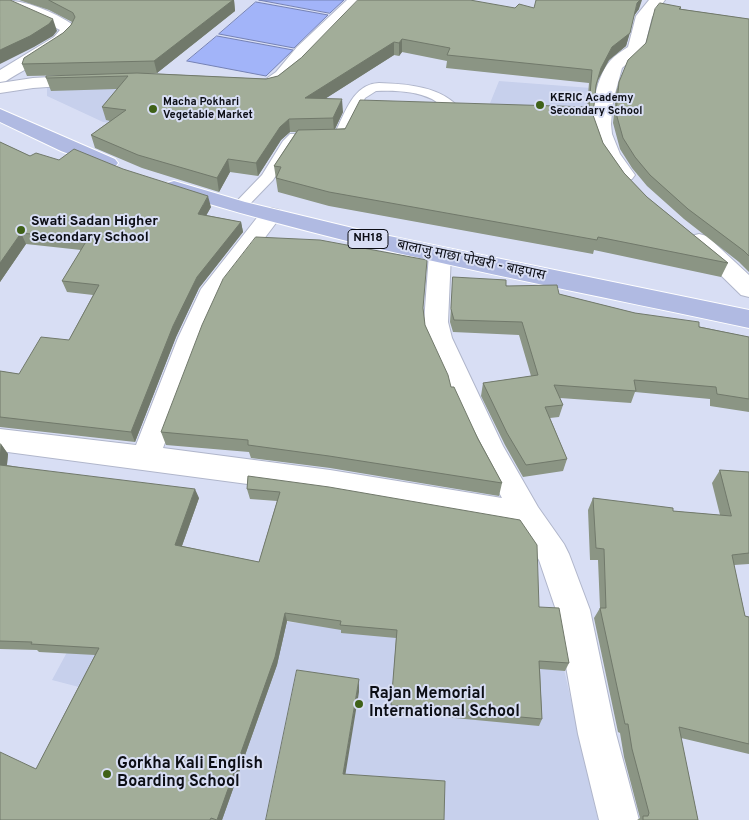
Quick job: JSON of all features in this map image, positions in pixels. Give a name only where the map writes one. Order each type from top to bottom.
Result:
[{"type":"main road","points":[[0,115],[68,147],[126,170]]},
{"type":"main road","name":"बालाजु माछा पोखरी - बाइपास","points":[[158,182],[239,207],[364,238],[749,319]]},
{"type":"street","points":[[0,77],[60,40],[67,34],[69,29],[54,18],[27,10],[6,0]]},
{"type":"street","points":[[243,85],[272,83],[282,76],[303,51],[356,0]]},
{"type":"street","points":[[638,191],[611,158],[605,146],[600,112],[610,77],[616,64],[636,49],[644,16],[657,0]]},
{"type":"street","points":[[0,88],[34,83],[104,80]]},
{"type":"street","points":[[145,458],[191,338],[213,289],[271,215]]},
{"type":"street","points":[[681,227],[696,238],[749,289]]},
{"type":"street","points":[[440,254],[436,322],[439,338],[491,451],[527,516],[553,554],[573,610],[597,734],[619,820]]},
{"type":"street","points":[[0,440],[428,496],[527,516]]},
{"type":"lane","points":[[239,207],[268,177],[290,141],[295,137],[340,138],[360,96],[373,86],[436,96],[444,104],[455,110]]},
{"type":"shaded area","name":"KERIC Academy Secondary School","points":[[499,81],[591,88],[590,130],[482,123]]},
{"type":"shaded area","name":"Macha Pokhari Vegetable Market","points":[[151,82],[215,133],[103,122],[47,96],[47,84]]},
{"type":"shaded area","name":"Rajan Memorial International School","points":[[93,604],[559,647],[598,820],[205,820],[240,729],[52,680]]},
{"type":"water","points":[[259,0],[344,0],[330,13]]},
{"type":"water","points":[[256,2],[328,15],[294,48],[219,34]]},
{"type":"water","points":[[217,36],[293,50],[266,76],[187,61]]},
{"type":"building","points":[[0,0],[10,0],[53,19],[49,24],[30,36],[0,50]]},
{"type":"building","points":[[49,0],[233,0],[154,61],[22,64],[24,58],[63,33],[71,25],[75,17],[73,13]]},
{"type":"building","points":[[358,0],[470,0],[515,8],[519,4],[534,8],[536,0],[640,0],[637,3],[630,33],[612,47],[601,68],[596,85],[593,115],[603,143],[624,173],[647,197],[728,263],[598,237],[597,240],[329,192],[276,178],[281,167],[274,166],[298,130],[345,129],[360,100],[589,107],[592,70],[447,55],[450,48],[402,39],[399,43],[394,42],[305,98],[342,99],[333,118],[289,119],[280,127],[256,163],[228,159],[217,178],[138,155],[91,135],[126,110],[102,107],[128,76],[46,78],[46,76],[137,73],[266,79],[278,76],[301,58]]},
{"type":"building","points":[[660,3],[681,7],[679,9],[749,19],[749,256],[688,209],[650,175],[635,157],[623,138],[616,113],[619,82],[628,60],[646,43],[655,9]]},
{"type":"building","points":[[0,142],[30,156],[36,153],[59,160],[74,149],[123,169],[208,196],[198,214],[241,222],[197,277],[173,326],[131,432],[0,417],[0,371],[19,374],[41,337],[69,340],[99,285],[62,281],[87,240],[21,233],[0,263]]},
{"type":"building","points":[[256,237],[320,240],[427,260],[423,308],[425,325],[448,375],[451,387],[454,387],[478,439],[502,483],[248,445],[248,440],[161,432],[202,325],[223,279]]},
{"type":"building","points":[[453,277],[506,280],[506,286],[557,285],[559,294],[635,313],[699,322],[699,327],[749,337],[749,399],[717,394],[716,387],[634,380],[636,391],[554,385],[563,405],[545,407],[567,459],[526,465],[507,433],[483,383],[538,375],[522,322],[454,320],[451,309]]},
{"type":"building","points":[[0,465],[195,489],[175,545],[259,562],[280,492],[247,489],[248,476],[329,487],[520,520],[537,545],[539,607],[559,608],[569,663],[539,661],[542,719],[391,705],[397,630],[340,625],[341,621],[285,613],[275,657],[217,820],[211,818],[210,820],[0,820],[0,752],[36,769],[99,648],[0,641]]},
{"type":"building","points":[[720,470],[749,472],[749,553],[732,555],[745,616],[749,617],[749,744],[679,727],[698,820],[643,820],[643,816],[648,816],[649,813],[632,749],[628,724],[625,724],[600,608],[606,608],[604,549],[596,548],[593,498],[673,508],[673,511],[731,516]]},
{"type":"building","points":[[297,670],[359,679],[343,774],[445,781],[444,820],[266,820]]},
{"type":"place","name":"KERIC Academy Secondary School","points":[[540,105]]},
{"type":"place","name":"Macha Pokhari Vegetable Market","points":[[153,109]]},
{"type":"place","name":"Swati Sadan Higher Secondary School","points":[[21,230]]},
{"type":"place","name":"Rajan Memorial International School","points":[[359,704]]},
{"type":"place","name":"Gorkha Kali English Boarding School","points":[[107,774]]}]
